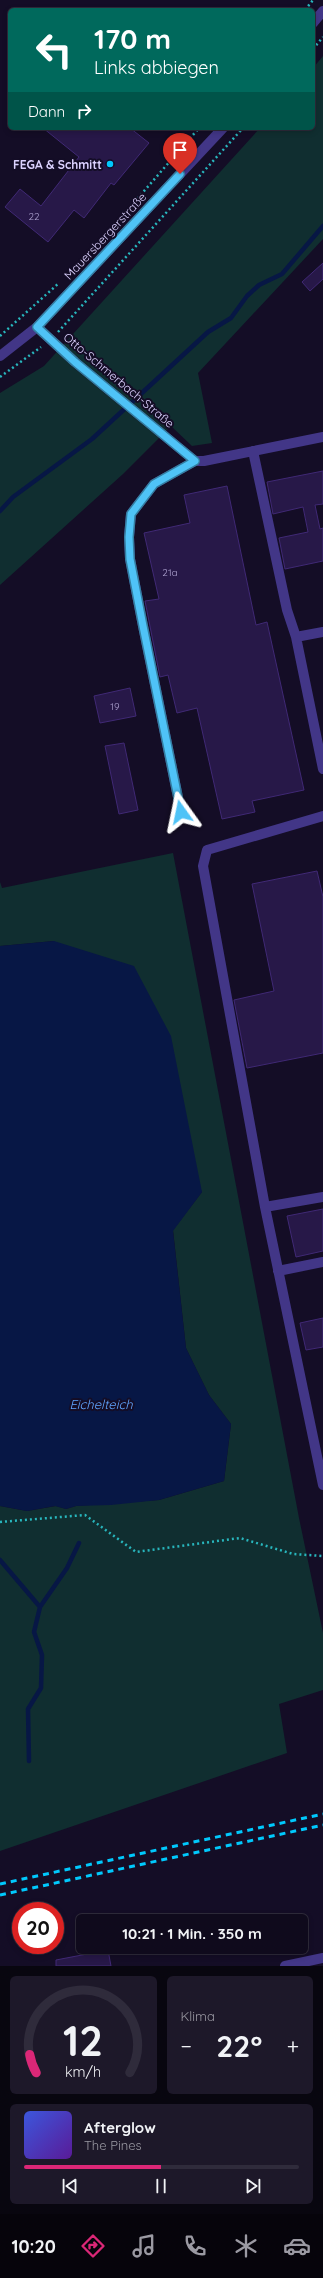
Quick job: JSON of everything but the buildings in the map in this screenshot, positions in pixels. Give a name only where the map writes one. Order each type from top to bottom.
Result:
[{"type":"street","points":[[315,21],[323,11]]},
{"type":"street","name":"Mauersbergerstraße","points":[[0,356],[37,327],[221,130]]},
{"type":"street","name":"Otto-Schmerbach-Straße","points":[[37,327],[75,362],[150,422],[195,461]]},
{"type":"street","points":[[181,812],[130,559],[129,537],[131,514],[154,484],[195,461],[204,462],[323,437]]},
{"type":"street","points":[[254,451],[287,610],[296,637],[323,769]]},
{"type":"street","points":[[296,637],[323,632]]},
{"type":"street","points":[[323,816],[207,850],[203,866],[265,1207],[323,1485]]},
{"type":"street","points":[[265,1207],[323,1197]]},
{"type":"street","points":[[278,1271],[323,1262]]},
{"type":"street","points":[[284,1966],[323,1958]]},
{"type":"path","points":[[307,8],[313,0]]},
{"type":"path","points":[[315,47],[323,37]]},
{"type":"path","points":[[120,218],[197,130]]},
{"type":"path","points":[[0,377],[51,340],[241,130]]},
{"type":"path","points":[[0,336],[60,282]]},
{"type":"path","points":[[0,1522],[85,1514],[136,1552],[240,1538],[293,1554],[323,1556]]},
{"type":"green space","points":[[323,56],[323,239],[198,373],[212,443],[192,446],[171,426],[123,474],[0,585],[0,393],[44,366],[258,130],[315,130],[315,66]]},
{"type":"green space","points":[[173,853],[299,1518],[323,1633],[323,1690],[279,1704],[287,1753],[0,1851],[0,1506],[27,1511],[56,1506],[66,1509],[76,1506],[159,1500],[224,1481],[231,1424],[209,1395],[186,1348],[173,1230],[202,1192],[54,941],[0,946],[0,882],[2,888]]},
{"type":"water","name":"Eichelteich","points":[[54,941],[134,966],[171,1036],[202,1192],[173,1231],[186,1348],[209,1395],[231,1424],[224,1481],[159,1500],[111,1505],[76,1506],[66,1509],[55,1506],[27,1511],[0,1506],[0,946]]},
{"type":"waterway","points":[[0,511],[13,497],[92,439],[208,332],[231,318],[247,296],[259,285],[282,274],[323,226]]},
{"type":"waterway","points":[[29,1761],[28,1709],[41,1688],[42,1655],[34,1632],[40,1607],[67,1568],[79,1543]]},
{"type":"waterway","points":[[0,1560],[40,1607]]},
{"type":"railway","points":[[0,1884],[323,1814]]},
{"type":"railway","points":[[0,1895],[323,1825]]},
{"type":"place","name":"FEGA & Schmitt","points":[[110,164]]},
{"type":"route","points":[[180,174],[97,265],[37,327],[75,362],[150,422],[195,461],[154,484],[131,514],[129,537],[130,559],[181,812]]}]
